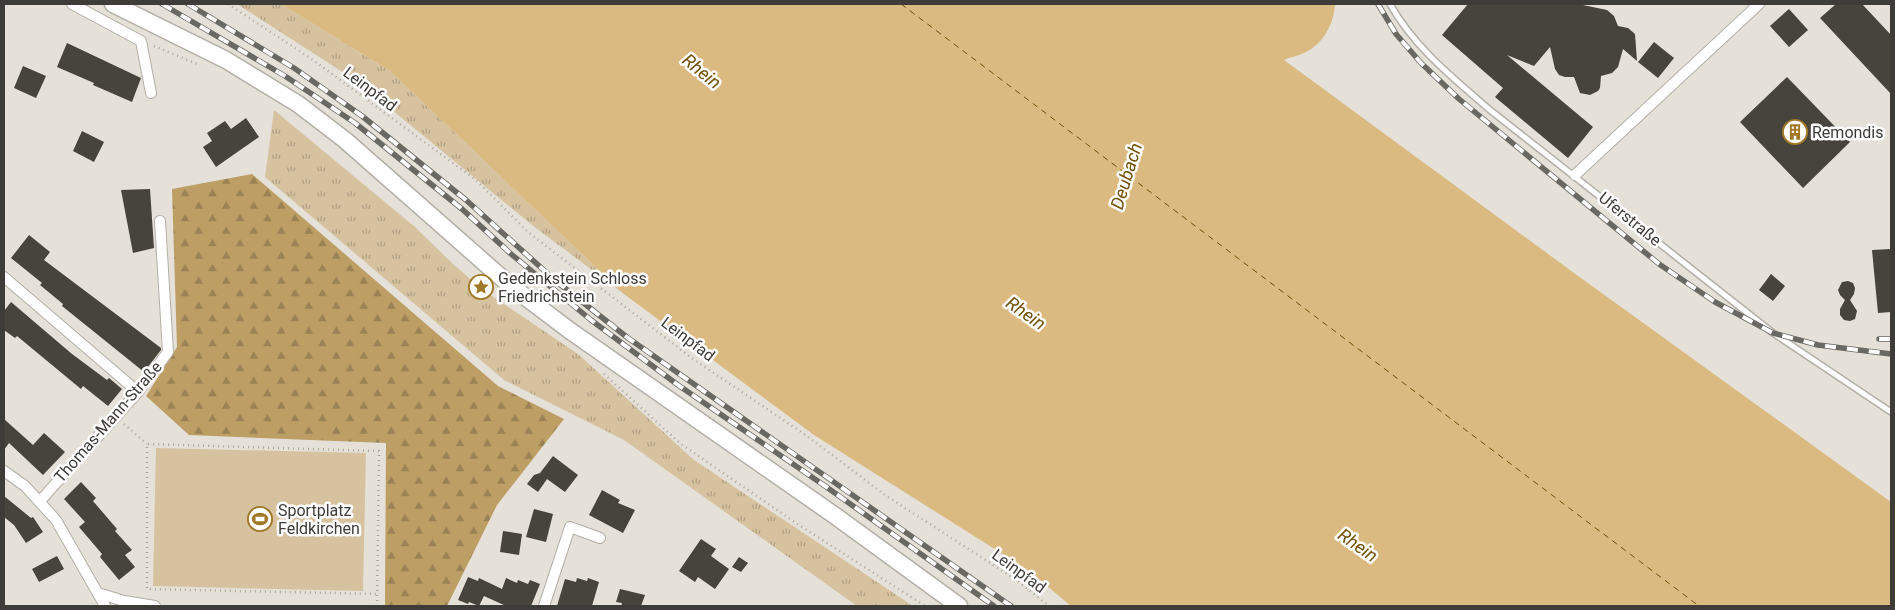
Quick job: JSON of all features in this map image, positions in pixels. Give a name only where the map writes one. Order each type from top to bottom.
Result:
[{"type":"main road","points":[[113,4],[234,65],[298,104],[345,140],[511,286],[570,330],[834,515],[959,606]]},
{"type":"street","points":[[72,4],[141,41],[151,94]]},
{"type":"street","points":[[1575,175],[1759,4]]},
{"type":"street","name":"Thomas-Mann-Straße","points":[[40,501],[138,392],[168,352],[160,221]]},
{"type":"street","points":[[4,277],[138,392]]},
{"type":"street","points":[[4,471],[25,486],[56,520],[105,606]]},
{"type":"street","points":[[544,606],[570,527],[600,538]]},
{"type":"street","points":[[98,593],[124,601],[156,606]]},
{"type":"lane","name":"Uferstraße","points":[[1390,4],[1414,38],[1447,73],[1490,110],[1575,175],[1773,333],[1891,412]]},
{"type":"path","name":"Leinpfad","points":[[228,4],[313,60],[476,180],[528,232],[693,359],[807,436],[885,494],[1015,579],[1049,606]]},
{"type":"path","points":[[116,416],[147,444],[379,451],[377,606]]},
{"type":"path","points":[[147,444],[147,589],[377,594]]},
{"type":"green space","points":[[237,4],[281,4],[390,71],[624,294],[532,225],[358,82]]},
{"type":"green space","points":[[274,110],[415,227],[483,290],[578,354],[694,460],[913,606],[857,606],[624,440],[504,380],[265,177]]},
{"type":"green space","points":[[252,174],[498,386],[564,419],[497,505],[447,606],[385,606],[386,443],[189,435],[146,396],[177,347],[172,189]]},
{"type":"green space","name":"Sportplatz Feldkirchen","points":[[156,448],[366,453],[363,591],[153,586]]},
{"type":"water","points":[[281,4],[1335,4],[1333,18],[1323,38],[1312,48],[1284,60],[1891,502],[1891,606],[1071,606],[1028,570],[814,435],[624,294],[390,71]]},
{"type":"building","points":[[1468,4],[1578,4],[1607,10],[1614,16],[1618,26],[1628,28],[1635,34],[1637,61],[1623,49],[1618,67],[1612,73],[1601,76],[1600,88],[1590,95],[1580,93],[1574,77],[1559,75],[1555,69],[1550,47],[1534,66],[1507,55],[1593,127],[1568,158],[1495,97],[1503,88],[1442,35]]},
{"type":"building","points":[[1836,4],[1862,4],[1891,35],[1891,94],[1820,18]]},
{"type":"building","points":[[1789,9],[1808,30],[1789,47],[1770,26]]},
{"type":"building","points":[[1654,42],[1674,58],[1658,78],[1638,62]]},
{"type":"building","points":[[67,43],[141,78],[132,102],[57,67]]},
{"type":"building","points":[[23,66],[46,76],[36,98],[14,88]]},
{"type":"building","name":"Remondis","points":[[1787,77],[1850,142],[1803,188],[1740,122]]},
{"type":"building","points":[[246,118],[259,137],[216,167],[203,147],[212,141],[207,133],[225,121],[231,129]]},
{"type":"building","points":[[82,131],[104,142],[94,162],[73,151]]},
{"type":"building","points":[[150,189],[154,248],[133,253],[121,190]]},
{"type":"building","points":[[29,235],[50,252],[44,260],[161,348],[144,372],[62,306],[63,304],[40,285],[42,283],[11,258]]},
{"type":"building","points":[[1891,249],[1891,312],[1878,313],[1872,250]]},
{"type":"building","points":[[1771,274],[1785,286],[1773,301],[1759,290]]},
{"type":"building","points":[[1848,281],[1853,283],[1855,288],[1850,300],[1857,311],[1855,319],[1850,321],[1844,320],[1840,315],[1840,309],[1845,300],[1838,290],[1842,282]]},
{"type":"building","points":[[11,302],[72,354],[107,380],[109,378],[122,389],[108,406],[83,386],[81,389],[17,336],[15,338],[4,330],[4,311]]},
{"type":"building","points":[[4,419],[33,445],[44,433],[65,452],[43,475],[9,443],[4,450]]},
{"type":"building","points":[[553,456],[578,475],[565,492],[547,479],[538,492],[527,484],[534,475],[540,473]]},
{"type":"building","points":[[81,482],[96,498],[93,501],[132,550],[125,555],[135,567],[119,580],[100,557],[102,554],[79,527],[85,522],[64,499]]},
{"type":"building","points":[[602,490],[620,500],[618,503],[635,510],[623,533],[589,515]]},
{"type":"building","points":[[4,496],[31,518],[33,517],[43,532],[26,543],[14,525],[4,517]]},
{"type":"building","points":[[534,509],[553,514],[546,542],[526,537]]},
{"type":"building","points":[[503,531],[522,534],[519,555],[500,552]]},
{"type":"building","points":[[701,539],[716,549],[711,556],[729,569],[715,589],[698,577],[695,582],[679,571]]},
{"type":"building","points":[[57,556],[64,569],[39,582],[32,569]]},
{"type":"building","points":[[739,557],[748,563],[741,572],[732,567]]},
{"type":"building","points":[[468,577],[478,581],[479,578],[502,589],[506,578],[517,583],[518,580],[528,584],[530,580],[540,584],[531,606],[506,606],[484,596],[479,606],[458,600]]},
{"type":"building","points":[[577,578],[587,581],[588,578],[599,582],[592,606],[557,606],[565,579],[576,582]]},
{"type":"building","points":[[620,589],[645,595],[641,606],[621,606],[622,603],[616,602]]},
{"type":"ferry route","points":[[901,4],[1699,606]]},
{"type":"railway","points":[[162,4],[285,76],[355,123],[462,209],[511,254],[591,320],[678,385],[994,606]]},
{"type":"railway","points":[[188,4],[294,68],[362,116],[466,200],[557,282],[628,338],[1011,606]]},
{"type":"railway","points":[[1378,4],[1396,34],[1421,63],[1459,99],[1659,264],[1715,302],[1773,333],[1818,345],[1891,354]]},
{"type":"railway","points":[[1879,339],[1891,339]]},
{"type":"place","name":"Remondis","points":[[1795,132]]},
{"type":"place","name":"Gedenkstein Schloss Friedrichstein","points":[[481,287]]},
{"type":"place","name":"Sportplatz Feldkirchen","points":[[260,519]]},
{"type":"water label","name":"Rhein","points":[[702,71]]},
{"type":"water label","name":"Deubach","points":[[1126,176]]},
{"type":"water label","name":"Rhein","points":[[1026,313]]},
{"type":"water label","name":"Rhein","points":[[1358,545]]}]
